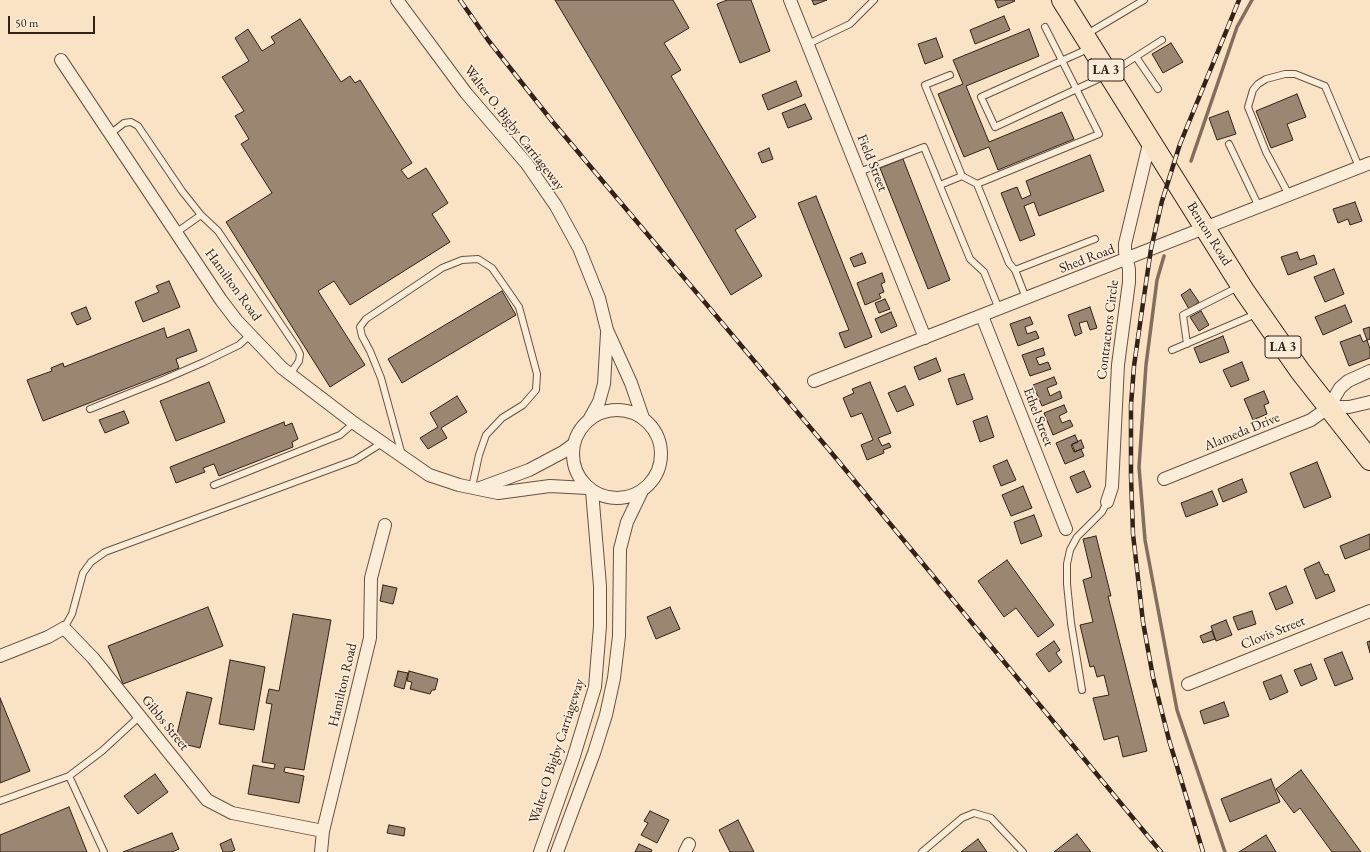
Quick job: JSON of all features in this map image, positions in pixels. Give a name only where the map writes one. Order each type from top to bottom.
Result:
[{"type":"main road","name":"Benton Road","points":[[1062,0],[1241,285],[1300,371],[1370,460]]},
{"type":"street","name":"Walter O. Bigby Carriageway","points":[[397,0],[466,93],[526,164],[556,206],[579,248],[599,298],[607,330],[628,376],[643,418]]},
{"type":"street","name":"Field Street","points":[[790,0],[925,338]]},
{"type":"street","name":"Hamilton Road","points":[[61,60],[221,300],[250,334],[290,374],[382,444],[429,475],[459,485],[498,492],[550,486],[589,489]]},
{"type":"street","name":"Contractors Circle","points":[[1107,502],[1112,487],[1116,379],[1129,282],[1129,269],[1125,260],[1127,235],[1150,140]]},
{"type":"street","name":"Shed Road","points":[[814,381],[1364,165]]},
{"type":"street","name":"Ethel Street","points":[[982,316],[1066,529]]},
{"type":"street","name":"Walter O. Bigby Carriageway","points":[[590,420],[604,384],[607,330]]},
{"type":"street","name":"Alameda Drive","points":[[1329,408],[1340,388],[1348,381],[1370,371]]},
{"type":"street","name":"Alameda Drive","points":[[1164,479],[1301,425],[1329,408],[1349,407],[1370,402]]},
{"type":"street","points":[[476,487],[529,470],[563,452],[574,444],[580,431],[590,420],[602,413],[616,410],[630,412],[643,418],[653,428],[660,441],[662,455],[659,469],[652,481],[642,491],[630,497],[617,498],[604,496],[589,489]]},
{"type":"street","name":"Walter O Bigby Carriageway","points":[[540,852],[573,759],[595,687],[600,626],[600,586],[589,489],[576,471],[573,458],[574,444]]},
{"type":"street","points":[[557,852],[594,753],[606,715],[614,678],[619,636],[620,549],[627,522],[642,491]]},
{"type":"street","name":"Hamilton Road","points":[[321,852],[323,831],[370,638],[371,578],[385,525]]},
{"type":"street","name":"Clovis Street","points":[[1188,684],[1370,611]]},
{"type":"street","points":[[0,656],[48,637],[64,628]]},
{"type":"street","name":"Gibbs Street","points":[[64,628],[73,635],[93,658],[207,800],[232,813],[323,831]]},
{"type":"lane","points":[[808,44],[850,24],[874,0]]},
{"type":"lane","points":[[1144,0],[1062,61],[981,97],[995,127],[1109,74],[1162,40]]},
{"type":"lane","points":[[977,184],[1099,134],[1045,26]]},
{"type":"lane","points":[[1136,57],[1158,89]]},
{"type":"lane","points":[[1289,195],[1266,152],[1248,107],[1253,90],[1258,84],[1266,79],[1284,74],[1295,74],[1325,86],[1364,165]]},
{"type":"lane","points":[[950,75],[925,85],[962,176],[977,184],[1009,263],[1015,270],[1026,298]]},
{"type":"lane","points":[[110,134],[124,123],[131,122],[138,126],[182,191],[201,215],[218,231],[297,348],[300,354],[299,361],[290,374]]},
{"type":"lane","points":[[1229,144],[1259,207]]},
{"type":"lane","points":[[859,172],[924,147],[970,259],[984,272],[999,309]]},
{"type":"lane","points":[[940,185],[962,176]]},
{"type":"lane","points":[[177,232],[201,215]]},
{"type":"lane","points":[[1015,270],[1095,239]]},
{"type":"lane","points":[[403,459],[381,378],[362,336],[360,327],[366,319],[442,268],[462,260],[478,259],[492,268],[519,307],[530,343],[536,374],[536,390],[523,405],[502,418],[486,435],[479,455],[476,487]]},
{"type":"lane","points":[[1187,344],[1183,315],[1241,285]]},
{"type":"lane","points":[[1172,350],[1260,313]]},
{"type":"lane","points":[[90,409],[204,362],[238,345],[250,334]]},
{"type":"lane","points":[[214,485],[340,435],[354,423]]},
{"type":"lane","points":[[64,628],[72,614],[83,573],[90,562],[105,552],[355,460],[382,444]]},
{"type":"lane","points":[[1082,690],[1071,623],[1067,584],[1067,564],[1070,550],[1077,537],[1102,512],[1107,502]]},
{"type":"lane","points":[[0,801],[69,776],[102,750],[140,716]]},
{"type":"lane","points":[[69,776],[104,852]]},
{"type":"lane","points":[[922,852],[962,818],[974,813],[991,818],[1022,852]]},
{"type":"building","points":[[555,0],[673,0],[689,28],[664,43],[681,70],[671,76],[756,217],[735,230],[762,276],[731,295]]},
{"type":"building","points":[[727,0],[751,0],[770,51],[740,63],[717,4]]},
{"type":"building","points":[[812,0],[827,0],[814,5]]},
{"type":"building","points":[[995,0],[1014,0],[1015,1],[998,8]]},
{"type":"building","points":[[1004,16],[1010,30],[975,44],[970,30]]},
{"type":"building","points":[[300,19],[341,82],[350,76],[355,83],[360,80],[412,163],[401,170],[408,179],[426,168],[448,203],[432,214],[450,242],[350,305],[334,281],[318,291],[365,365],[330,387],[226,222],[272,193],[241,144],[249,139],[235,116],[244,111],[222,77],[249,61],[235,38],[248,29],[262,51],[275,43],[271,37]]},
{"type":"building","points":[[1029,29],[1039,56],[966,86],[989,142],[1062,112],[1074,139],[998,170],[989,147],[964,157],[938,94],[963,84],[953,60]]},
{"type":"building","points":[[936,38],[943,57],[925,64],[918,44]]},
{"type":"building","points":[[1171,43],[1183,62],[1163,73],[1152,54]]},
{"type":"building","points":[[796,81],[802,96],[768,110],[762,95]]},
{"type":"building","points":[[1297,94],[1306,117],[1287,124],[1293,140],[1271,148],[1256,111]]},
{"type":"building","points":[[805,104],[812,119],[788,128],[782,113]]},
{"type":"building","points":[[1228,111],[1236,134],[1217,140],[1209,118]]},
{"type":"building","points":[[769,148],[773,159],[762,163],[758,153]]},
{"type":"building","points":[[1090,155],[1104,191],[1039,216],[1034,202],[1024,206],[1035,235],[1020,241],[1001,193],[1017,187],[1022,199],[1031,195],[1026,181]]},
{"type":"building","points":[[903,159],[950,280],[928,289],[880,168]]},
{"type":"building","points":[[816,196],[872,337],[845,348],[839,333],[849,330],[798,203]]},
{"type":"building","points":[[1355,202],[1362,221],[1350,225],[1348,219],[1338,223],[1333,209]]},
{"type":"building","points":[[1297,252],[1300,260],[1314,255],[1317,264],[1288,275],[1281,257]]},
{"type":"building","points":[[862,253],[866,263],[854,267],[850,258]]},
{"type":"building","points":[[1334,269],[1344,294],[1325,302],[1314,277]]},
{"type":"building","points":[[882,273],[885,282],[881,284],[884,292],[879,294],[881,298],[865,305],[857,283]]},
{"type":"building","points":[[169,281],[180,307],[143,322],[135,302],[159,292],[156,286]]},
{"type":"building","points":[[1190,289],[1199,302],[1189,309],[1181,295]]},
{"type":"building","points":[[502,291],[516,315],[402,383],[388,359]]},
{"type":"building","points":[[885,299],[890,309],[879,313],[875,303]]},
{"type":"building","points":[[1345,305],[1352,322],[1323,335],[1315,317]]},
{"type":"building","points":[[86,307],[91,319],[77,325],[71,313]]},
{"type":"building","points":[[1090,307],[1097,328],[1090,330],[1087,321],[1079,323],[1082,333],[1075,336],[1068,315]]},
{"type":"building","points":[[1201,311],[1209,325],[1199,331],[1190,317]]},
{"type":"building","points":[[891,312],[897,326],[881,333],[875,319]]},
{"type":"building","points":[[1030,317],[1033,324],[1025,327],[1027,334],[1036,331],[1039,338],[1018,346],[1010,324]]},
{"type":"building","points":[[1370,327],[1370,339],[1367,340],[1363,329]]},
{"type":"building","points":[[164,328],[167,338],[189,329],[197,351],[176,359],[179,368],[43,421],[27,380],[52,371],[51,368],[63,363],[64,367]]},
{"type":"building","points":[[1360,335],[1363,342],[1367,340],[1370,349],[1370,358],[1349,366],[1340,342]]},
{"type":"building","points":[[1223,336],[1229,352],[1200,363],[1194,348]]},
{"type":"building","points":[[1043,348],[1045,355],[1036,358],[1039,365],[1048,362],[1051,369],[1030,376],[1022,355]]},
{"type":"building","points":[[936,358],[941,371],[919,380],[914,367]]},
{"type":"building","points":[[1242,362],[1249,380],[1231,387],[1223,370]]},
{"type":"building","points":[[964,374],[973,399],[957,405],[948,379]]},
{"type":"building","points":[[1054,377],[1057,384],[1047,388],[1050,396],[1060,391],[1062,398],[1042,406],[1033,385]]},
{"type":"building","points":[[209,382],[225,422],[176,441],[160,401]]},
{"type":"building","points":[[870,382],[891,433],[878,438],[882,446],[889,443],[891,447],[883,450],[884,453],[867,460],[861,445],[873,440],[862,413],[851,417],[843,398],[854,393],[852,389]]},
{"type":"building","points":[[905,386],[914,405],[897,412],[888,393]]},
{"type":"building","points":[[1264,391],[1269,403],[1264,405],[1267,414],[1253,420],[1244,399]]},
{"type":"building","points":[[457,396],[467,412],[441,428],[447,438],[428,449],[420,438],[438,427],[430,413]]},
{"type":"building","points":[[1064,405],[1067,412],[1059,416],[1062,423],[1070,420],[1073,426],[1053,435],[1044,413]]},
{"type":"building","points":[[124,411],[129,423],[105,433],[99,420]]},
{"type":"building","points":[[987,416],[994,437],[980,442],[973,421]]},
{"type":"building","points":[[284,422],[285,426],[292,423],[298,439],[292,442],[293,447],[219,476],[214,464],[203,468],[205,472],[176,483],[170,467]]},
{"type":"building","points":[[1075,435],[1078,442],[1071,445],[1074,452],[1081,449],[1084,456],[1065,464],[1056,443]]},
{"type":"building","points":[[1081,440],[1084,448],[1075,452],[1072,444]]},
{"type":"building","points":[[1007,460],[1016,480],[1001,486],[993,466]]},
{"type":"building","points":[[1317,462],[1331,497],[1304,508],[1290,473]]},
{"type":"building","points":[[1084,471],[1091,487],[1077,493],[1070,477]]},
{"type":"building","points":[[1242,479],[1247,492],[1223,502],[1218,489]]},
{"type":"building","points":[[1023,486],[1032,508],[1011,516],[1002,495]]},
{"type":"building","points":[[1212,491],[1218,505],[1186,517],[1181,503]]},
{"type":"building","points":[[1034,515],[1042,536],[1021,544],[1014,522]]},
{"type":"building","points":[[1370,534],[1370,549],[1345,559],[1340,546]]},
{"type":"building","points":[[1096,536],[1111,596],[1108,596],[1147,751],[1123,757],[1118,736],[1104,740],[1093,698],[1109,695],[1104,675],[1097,677],[1094,666],[1090,667],[1080,625],[1093,622],[1083,580],[1092,577],[1083,539]]},
{"type":"building","points":[[1007,560],[1054,625],[1038,637],[1016,608],[1004,617],[978,581]]},
{"type":"building","points":[[1319,562],[1325,575],[1328,574],[1335,591],[1316,599],[1304,569]]},
{"type":"building","points":[[383,585],[397,588],[393,604],[380,601]]},
{"type":"building","points":[[1286,586],[1293,603],[1276,610],[1269,593]]},
{"type":"building","points":[[208,607],[223,646],[123,684],[108,646]]},
{"type":"building","points":[[670,607],[680,629],[656,639],[647,617]]},
{"type":"building","points":[[1252,611],[1256,624],[1238,630],[1233,617]]},
{"type":"building","points":[[293,614],[331,620],[304,770],[285,767],[284,772],[304,776],[299,803],[248,794],[253,765],[274,769],[275,764],[262,762],[272,704],[266,703],[269,689],[279,691]]},
{"type":"building","points":[[1226,620],[1232,635],[1216,641],[1211,626]]},
{"type":"building","points":[[1212,631],[1215,639],[1203,643],[1200,636]]},
{"type":"building","points":[[1054,641],[1060,650],[1056,653],[1062,662],[1049,672],[1036,654]]},
{"type":"building","points":[[1370,641],[1370,653],[1367,642]]},
{"type":"building","points":[[1342,652],[1353,679],[1335,686],[1324,659]]},
{"type":"building","points":[[230,660],[265,667],[254,730],[219,724]]},
{"type":"building","points":[[1311,664],[1317,679],[1301,686],[1294,670]]},
{"type":"building","points":[[398,671],[408,673],[404,689],[394,686]]},
{"type":"building","points":[[409,671],[438,679],[435,690],[432,690],[430,694],[410,689],[412,682],[407,681]]},
{"type":"building","points":[[1281,675],[1288,692],[1270,700],[1263,682]]},
{"type":"building","points":[[187,692],[212,698],[200,748],[175,742]]},
{"type":"building","points":[[0,698],[30,771],[0,783]]},
{"type":"building","points":[[1224,702],[1229,716],[1204,724],[1200,711]]},
{"type":"building","points":[[1301,770],[1361,852],[1332,852],[1300,808],[1294,813],[1276,789]]},
{"type":"building","points":[[155,774],[168,792],[138,814],[124,796]]},
{"type":"building","points":[[1271,779],[1280,802],[1230,822],[1221,799]]},
{"type":"building","points":[[69,807],[87,852],[0,852],[0,835]]},
{"type":"building","points":[[650,811],[669,820],[657,843],[641,835],[648,823],[644,821]]},
{"type":"building","points":[[738,820],[754,852],[730,852],[719,830]]},
{"type":"building","points":[[389,825],[405,828],[404,836],[387,833]]},
{"type":"building","points":[[172,833],[179,849],[172,852],[123,852]]},
{"type":"building","points":[[1077,834],[1091,852],[1054,852]]},
{"type":"building","points":[[1266,835],[1276,852],[1239,852]]},
{"type":"building","points":[[231,839],[235,850],[231,852],[223,852],[220,844]]},
{"type":"building","points":[[978,839],[987,852],[961,852]]},
{"type":"building","points":[[639,844],[652,850],[651,852],[635,852]]},
{"type":"waterway","points":[[1191,161],[1237,27],[1252,0]]},
{"type":"waterway","points":[[1164,256],[1157,280],[1146,365],[1139,467],[1145,540],[1177,710],[1225,852]]},
{"type":"railway","points":[[460,0],[488,40],[552,121],[830,451],[1161,852]]},
{"type":"railway","points":[[1203,852],[1169,740],[1153,677],[1143,622],[1133,534],[1131,405],[1134,366],[1151,249],[1162,201],[1180,144],[1239,0]]}]
